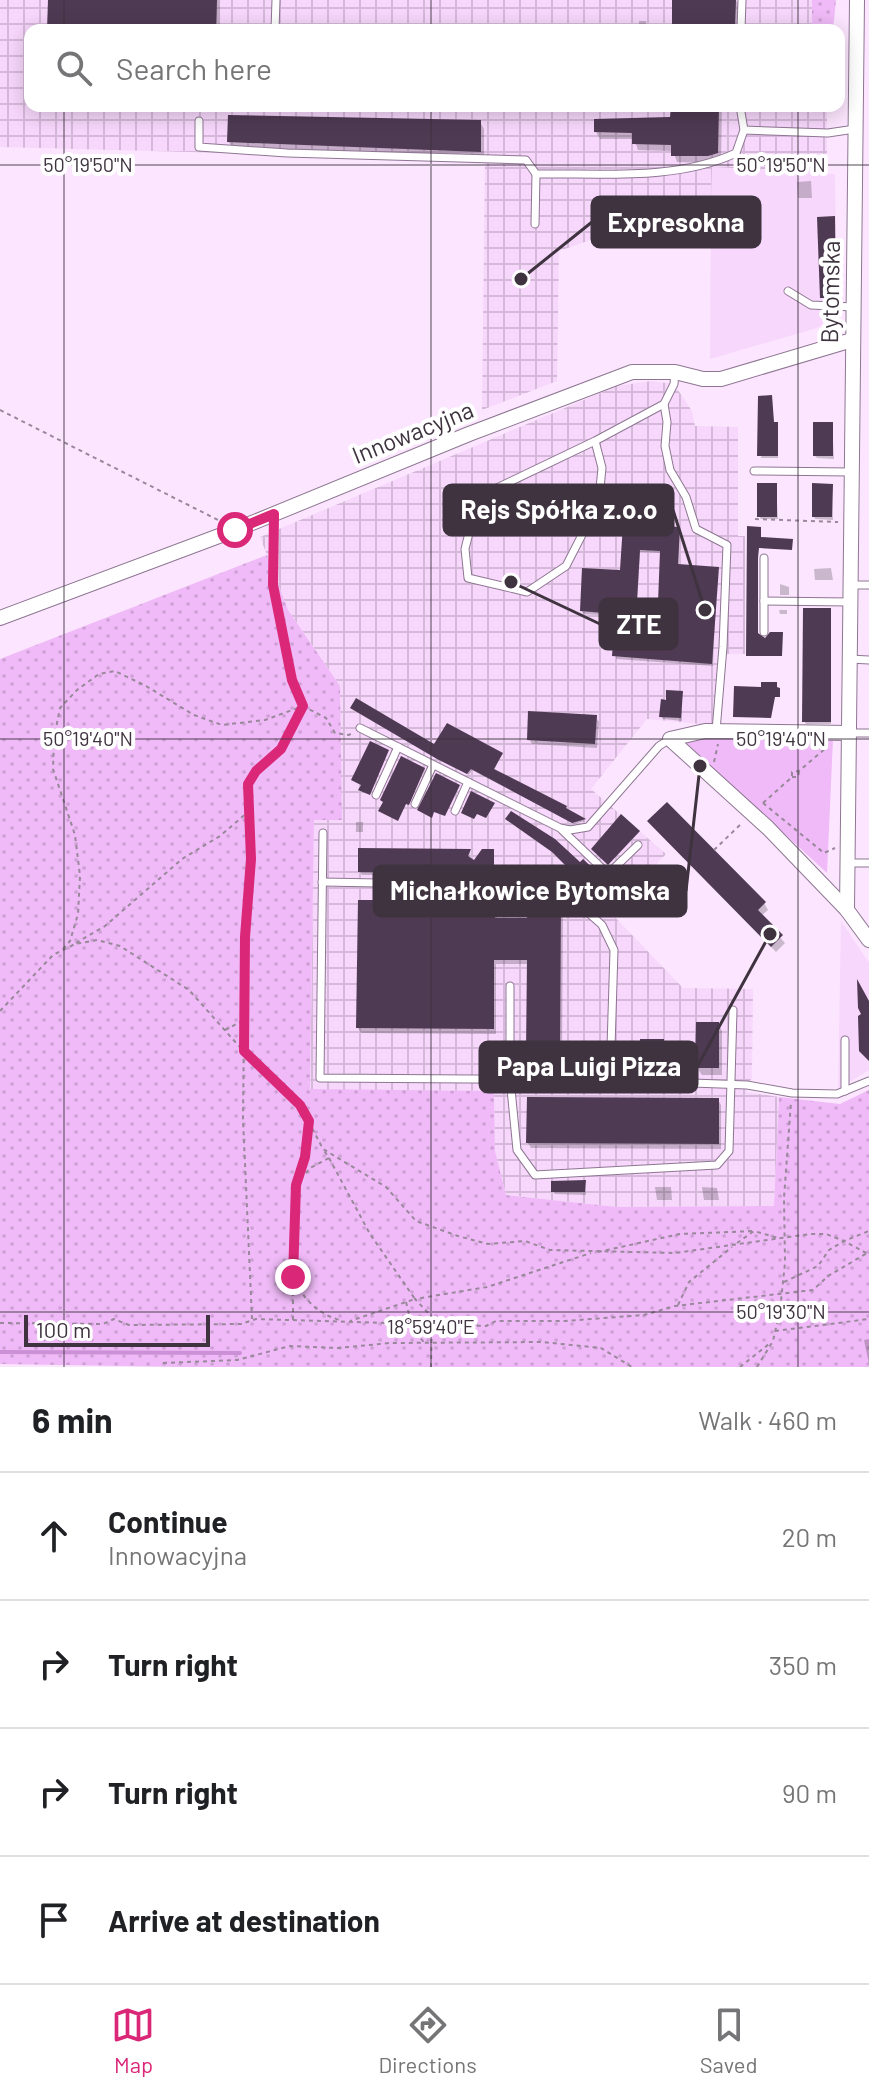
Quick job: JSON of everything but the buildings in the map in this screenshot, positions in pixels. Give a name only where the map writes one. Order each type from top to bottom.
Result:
[{"type":"street","name":"Bytomska","points":[[847,910],[857,0]]},
{"type":"street","name":"Innowacyjna","points":[[0,618],[235,530],[469,434],[632,372],[675,372],[703,379],[721,379],[852,340]]},
{"type":"street","points":[[670,739],[689,733],[718,731],[849,733]]},
{"type":"street","points":[[670,739],[752,813],[847,910],[869,940]]},
{"type":"lane","points":[[275,24],[276,0]]},
{"type":"lane","points":[[741,24],[742,0]]},
{"type":"lane","points":[[536,174],[659,172],[716,162],[736,153],[744,130],[741,112]]},
{"type":"lane","points":[[199,121],[199,147],[287,153],[526,160],[536,174],[535,224]]},
{"type":"lane","points":[[744,130],[828,133],[857,129]]},
{"type":"lane","points":[[788,291],[811,305],[853,307]]},
{"type":"lane","points":[[595,441],[602,468],[599,498],[566,566],[527,592],[468,578],[465,549],[478,497],[664,404],[674,384],[675,372]]},
{"type":"lane","points":[[664,404],[667,422],[665,446],[670,470],[686,497],[696,529],[727,545],[718,731]]},
{"type":"lane","points":[[754,471],[850,472]]},
{"type":"lane","points":[[764,558],[764,632]]},
{"type":"lane","points":[[850,585],[869,585]]},
{"type":"lane","points":[[764,601],[849,602]]},
{"type":"lane","points":[[849,659],[869,660]]},
{"type":"lane","points":[[360,728],[560,828],[570,830],[588,827],[659,746],[670,739]]},
{"type":"lane","points":[[849,733],[869,733]]},
{"type":"lane","points":[[376,795],[398,747]]},
{"type":"lane","points":[[415,804],[433,765]]},
{"type":"lane","points":[[455,811],[468,782]]},
{"type":"lane","points":[[560,828],[608,874],[638,845]]},
{"type":"lane","points":[[323,833],[320,1078],[645,1081],[732,1084],[792,1093],[837,1094],[869,1081]]},
{"type":"lane","points":[[846,863],[869,863]]},
{"type":"lane","points":[[322,882],[558,886],[602,925],[614,950],[610,1080]]},
{"type":"lane","points":[[510,986],[510,1079],[517,1150],[535,1175],[717,1165],[729,1151],[733,1010]]},
{"type":"lane","points":[[845,1040],[845,1091]]},
{"type":"path","points":[[0,410],[207,512],[235,530]]},
{"type":"path","points":[[274,514],[273,585],[292,680],[303,706],[326,718],[335,733],[349,735],[360,728]]},
{"type":"path","points":[[755,519],[840,523]]},
{"type":"path","points":[[62,950],[70,941],[78,914],[80,876],[75,835],[53,769],[54,738],[60,708],[77,690],[99,674],[115,671],[194,715],[222,725],[265,720],[303,706]]},
{"type":"path","points":[[253,1320],[243,1119],[245,937],[251,859],[248,784],[256,771],[281,749],[303,706]]},
{"type":"path","points":[[712,777],[718,731]]},
{"type":"path","points":[[831,744],[799,771],[792,772],[792,777],[763,803],[824,853],[837,847]]},
{"type":"path","points":[[0,1011],[53,955],[105,926],[182,859],[220,836],[249,811]]},
{"type":"path","points":[[714,850],[752,813]]},
{"type":"path","points":[[75,944],[97,940],[120,946],[189,990],[244,1051],[300,1105],[370,1234],[415,1299],[432,1317],[431,1367]]},
{"type":"path","points":[[225,1030],[245,1019]]},
{"type":"path","points":[[757,1367],[773,1341],[782,1294],[784,1198],[792,1093]]},
{"type":"path","points":[[293,1320],[296,1185],[305,1157],[309,1121]]},
{"type":"path","points":[[323,1149],[386,1187],[416,1221],[488,1244],[525,1241],[550,1250],[675,1253],[818,1234],[844,1241],[869,1253]]},
{"type":"path","points":[[296,1185],[310,1168],[329,1158]]},
{"type":"path","points":[[293,1277],[314,1307],[329,1318],[346,1322],[415,1299],[487,1287],[594,1253],[680,1234],[754,1231],[779,1239]]},
{"type":"path","points":[[677,1306],[689,1282],[754,1231]]},
{"type":"path","points":[[783,1282],[818,1266],[829,1250],[844,1241],[869,1231]]},
{"type":"path","points":[[0,1323],[103,1324],[114,1319],[129,1325],[241,1324],[253,1320],[293,1320],[486,1326],[496,1321],[565,1321],[644,1315],[677,1306],[813,1290],[828,1276],[869,1253]]},
{"type":"path","points":[[406,1302],[411,1324],[425,1342]]},
{"type":"path","points":[[775,1331],[869,1319]]},
{"type":"path","points":[[740,1367],[773,1341]]},
{"type":"path","points":[[163,1363],[237,1360],[290,1346],[338,1348],[390,1343],[542,1342],[601,1348],[632,1367]]},
{"type":"shaded area","points":[[0,0],[812,0],[812,24],[24,24],[24,112],[827,112],[827,173],[712,167],[711,198],[559,251],[557,381],[482,410],[485,160],[0,147]]},
{"type":"shaded area","points":[[812,0],[836,0],[834,24],[812,24]]},
{"type":"shaded area","points":[[711,167],[835,174],[837,316],[817,328],[710,359]]},
{"type":"shaded area","points":[[651,381],[674,384],[692,411],[695,426],[738,427],[738,536],[745,536],[745,654],[726,654],[721,726],[647,719],[591,789],[666,854],[611,913],[683,988],[753,989],[752,1078],[747,1092],[779,1097],[774,1206],[617,1207],[506,1195],[495,1151],[494,1091],[310,1090],[314,819],[341,820],[340,686],[288,610],[260,537],[617,386]]},
{"type":"shaded area","points":[[267,555],[288,610],[340,686],[342,820],[314,820],[310,1089],[494,1091],[495,1151],[506,1195],[617,1207],[774,1206],[779,1097],[840,1104],[869,1090],[869,1367],[0,1364],[0,659]]},
{"type":"shaded area","points":[[699,739],[833,739],[827,873],[686,743]]},
{"type":"shaded area","points":[[841,921],[869,963],[869,1070],[838,1089]]},
{"type":"waterway","points":[[0,1352],[240,1353]]},
{"type":"place","name":"Expresokna","points":[[521,279]]},
{"type":"place","name":"ZTE","points":[[511,582]]},
{"type":"place","name":"Rejs Spółka z.o.o","points":[[705,610]]},
{"type":"place","name":"Michałkowice Bytomska","points":[[700,766]]},
{"type":"place","name":"Papa Luigi Pizza","points":[[770,934]]},
{"type":"route","points":[[235,530],[274,514],[273,585],[292,680],[303,706],[281,749],[256,771],[248,784],[251,859],[245,937],[244,1051],[300,1105],[309,1121],[305,1157],[296,1185],[293,1277]]}]
